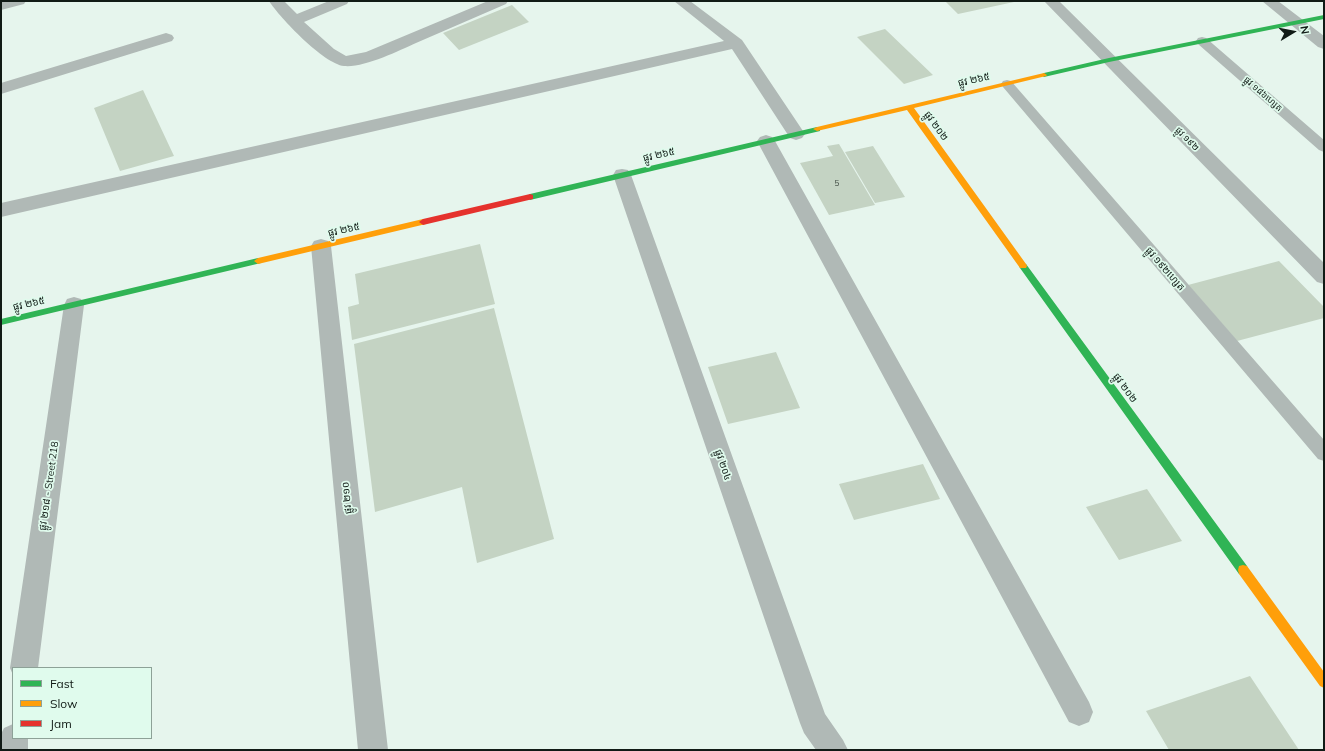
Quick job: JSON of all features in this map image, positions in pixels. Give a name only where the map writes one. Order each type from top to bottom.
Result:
[{"type":"street","points":[[1,6],[19,1]]},
{"type":"street","points":[[276,1],[329,54],[342,61],[351,61],[371,56],[501,1]]},
{"type":"street","points":[[295,20],[342,1]]},
{"type":"street","points":[[681,1],[736,44],[796,134]]},
{"type":"street","name":"ផ្លូវ ១៩២","points":[[1051,1],[1324,276]]},
{"type":"street","points":[[1269,1],[1324,44]]},
{"type":"street","name":"ផ្លូវ ២៦៥","points":[[1,322],[1109,60],[1324,17]]},
{"type":"street","points":[[1,89],[166,38]]},
{"type":"street","points":[[1,210],[736,44]]},
{"type":"street","name":"ផ្លូវ ២០២","points":[[909,107],[1324,682]]},
{"type":"street","points":[[766,141],[1079,712]]},
{"type":"street","name":"ផ្លូវ ២០៤","points":[[622,175],[814,723],[833,750]]},
{"type":"street","name":"ផ្លូវ ២១០","points":[[321,246],[373,750]]},
{"type":"street","name":"ផ្លូវ ២១៨ - Street 218","points":[[24,667],[74,305]]},
{"type":"street","points":[[12,750],[14,739]]},
{"type":"lane","name":"ផ្លូវ ១៨៦ហ្សេត","points":[[1202,41],[1324,147]]},
{"type":"lane","name":"ផ្លូវ ១៩២ហ្សេត","points":[[1007,84],[1324,453]]},
{"type":"building","points":[[945,1],[1014,1],[1014,2],[958,14]]},
{"type":"building","points":[[512,5],[529,22],[459,50],[443,33]]},
{"type":"building","points":[[885,29],[933,75],[904,84],[857,37]]},
{"type":"building","points":[[143,90],[174,156],[120,171],[94,108]]},
{"type":"building","points":[[839,144],[875,205],[829,215],[800,163],[833,156],[827,146]]},
{"type":"building","points":[[873,146],[905,197],[875,203],[845,152]]},
{"type":"building","points":[[480,244],[495,304],[352,340],[348,307],[359,304],[355,274]]},
{"type":"building","points":[[1279,261],[1324,307],[1324,318],[1237,341],[1188,285]]},
{"type":"building","points":[[494,308],[554,539],[477,563],[462,487],[375,512],[354,344]]},
{"type":"building","points":[[776,352],[800,408],[728,424],[708,367]]},
{"type":"building","points":[[923,464],[940,499],[854,520],[839,484]]},
{"type":"building","points":[[1147,489],[1182,541],[1119,560],[1086,507]]},
{"type":"building","points":[[1250,676],[1299,750],[1169,750],[1146,711]]},
{"type":"traffic: fast","points":[[1044,75],[1109,60],[1324,17]]},
{"type":"traffic: fast","points":[[530,197],[817,129]]},
{"type":"traffic: fast","points":[[1,322],[258,261]]},
{"type":"traffic: fast","points":[[1023,266],[1243,570]]},
{"type":"traffic: slow","points":[[817,129],[1044,75]]},
{"type":"traffic: slow","points":[[909,107],[1023,266]]},
{"type":"traffic: slow","points":[[258,261],[423,222]]},
{"type":"traffic: slow","points":[[1243,570],[1324,682]]},
{"type":"traffic: jam","points":[[423,222],[530,197]]}]
